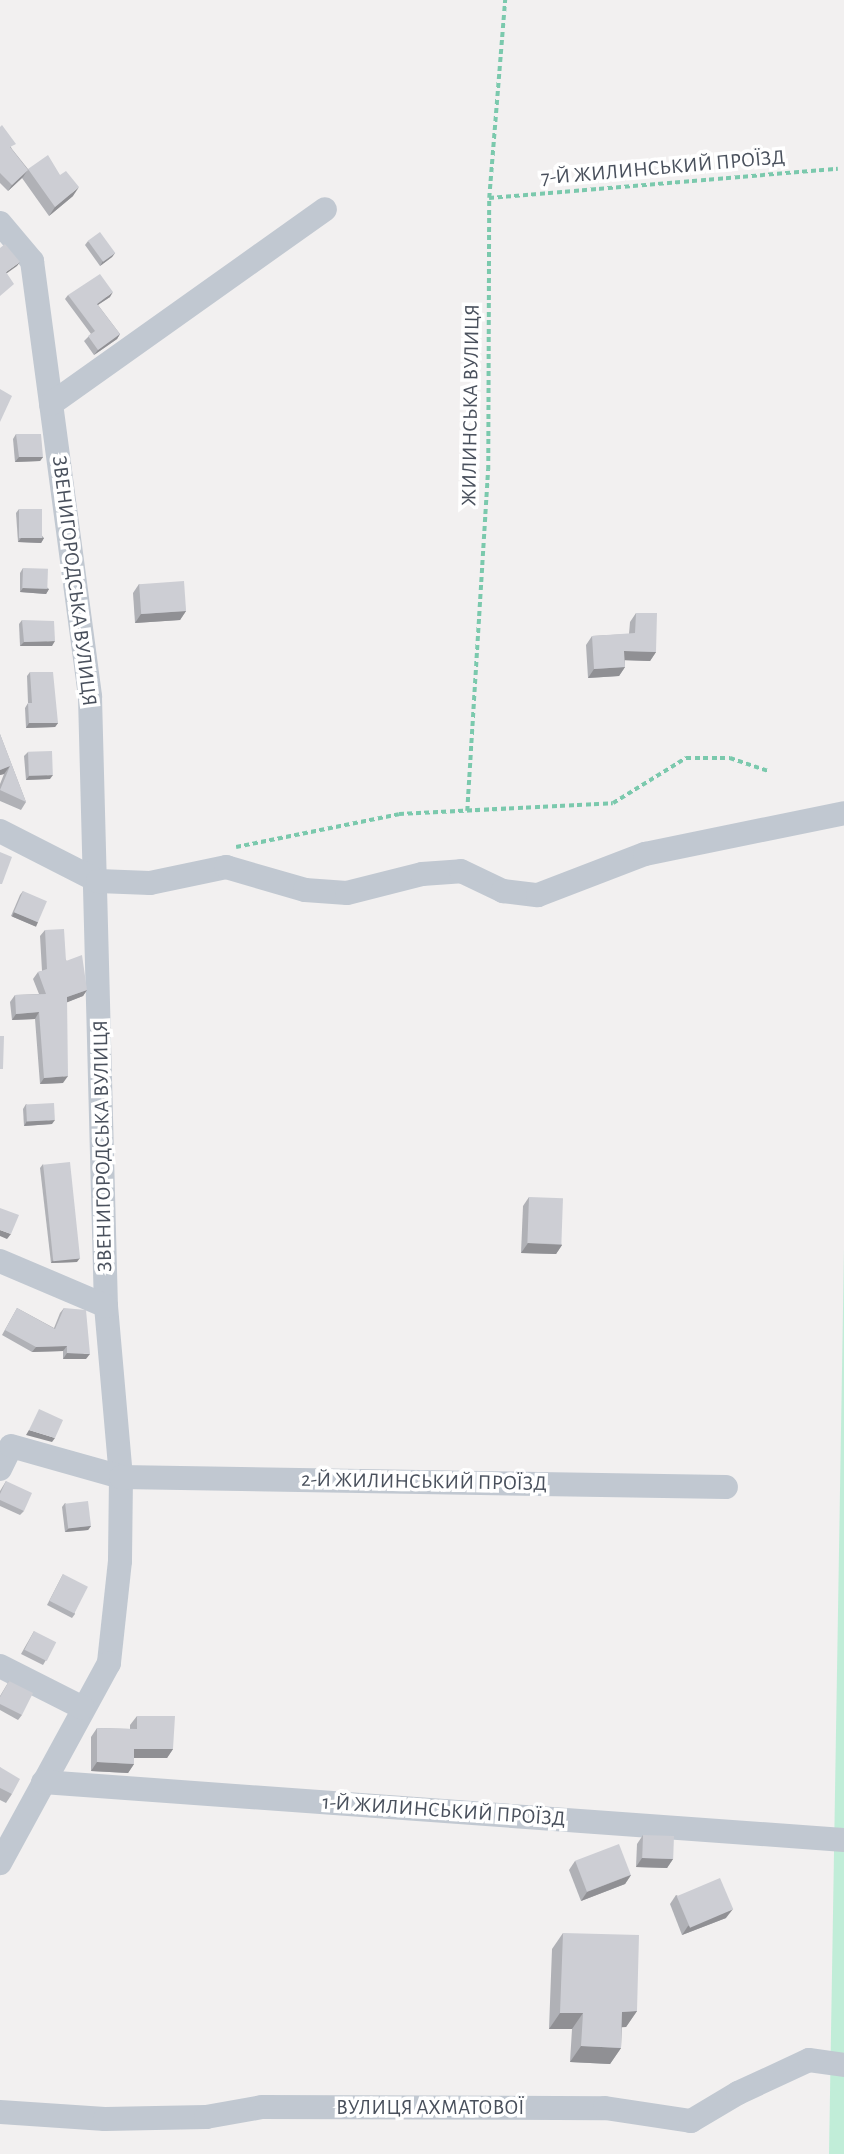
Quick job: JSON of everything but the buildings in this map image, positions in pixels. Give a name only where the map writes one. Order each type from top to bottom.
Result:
[{"type":"street","points":[[51,404],[325,209]]},
{"type":"street","name":"ЗВЕНИГОРОДСЬКА ВУЛИЦЯ","points":[[0,223],[32,261],[90,697],[98,881],[106,1306],[121,1477],[120,1560],[109,1663],[0,1863]]},
{"type":"street","points":[[0,831],[98,881],[150,883],[226,867],[305,890],[347,893],[422,874],[461,871],[503,891],[538,895],[645,854],[844,813]]},
{"type":"street","points":[[0,1261],[106,1306]]},
{"type":"street","name":"2-Й ЖИЛИНСЬКИЙ ПРОЇЗД","points":[[0,1469],[10,1446],[121,1477],[726,1487]]},
{"type":"street","points":[[0,1665],[83,1708]]},
{"type":"street","name":"1-Й ЖИЛИНСЬКИЙ ПРОЇЗД","points":[[43,1782],[844,1840]]},
{"type":"street","name":"ВУЛИЦЯ АХМАТОВОЇ","points":[[0,2112],[104,2119],[206,2117],[262,2107],[605,2108],[691,2121],[808,2060],[844,2065]]},
{"type":"path","name":"ЖИЛИНСЬКА ВУЛИЦЯ","points":[[467,811],[488,470],[489,198],[505,0]]},
{"type":"path","name":"7-Й ЖИЛИНСЬКИЙ ПРОЇЗД","points":[[489,198],[838,169]]},
{"type":"path","points":[[230,848],[399,814],[613,803],[686,758],[730,758],[768,771]]},
{"type":"green space","points":[[844,1249],[844,2154],[829,2154]]}]
